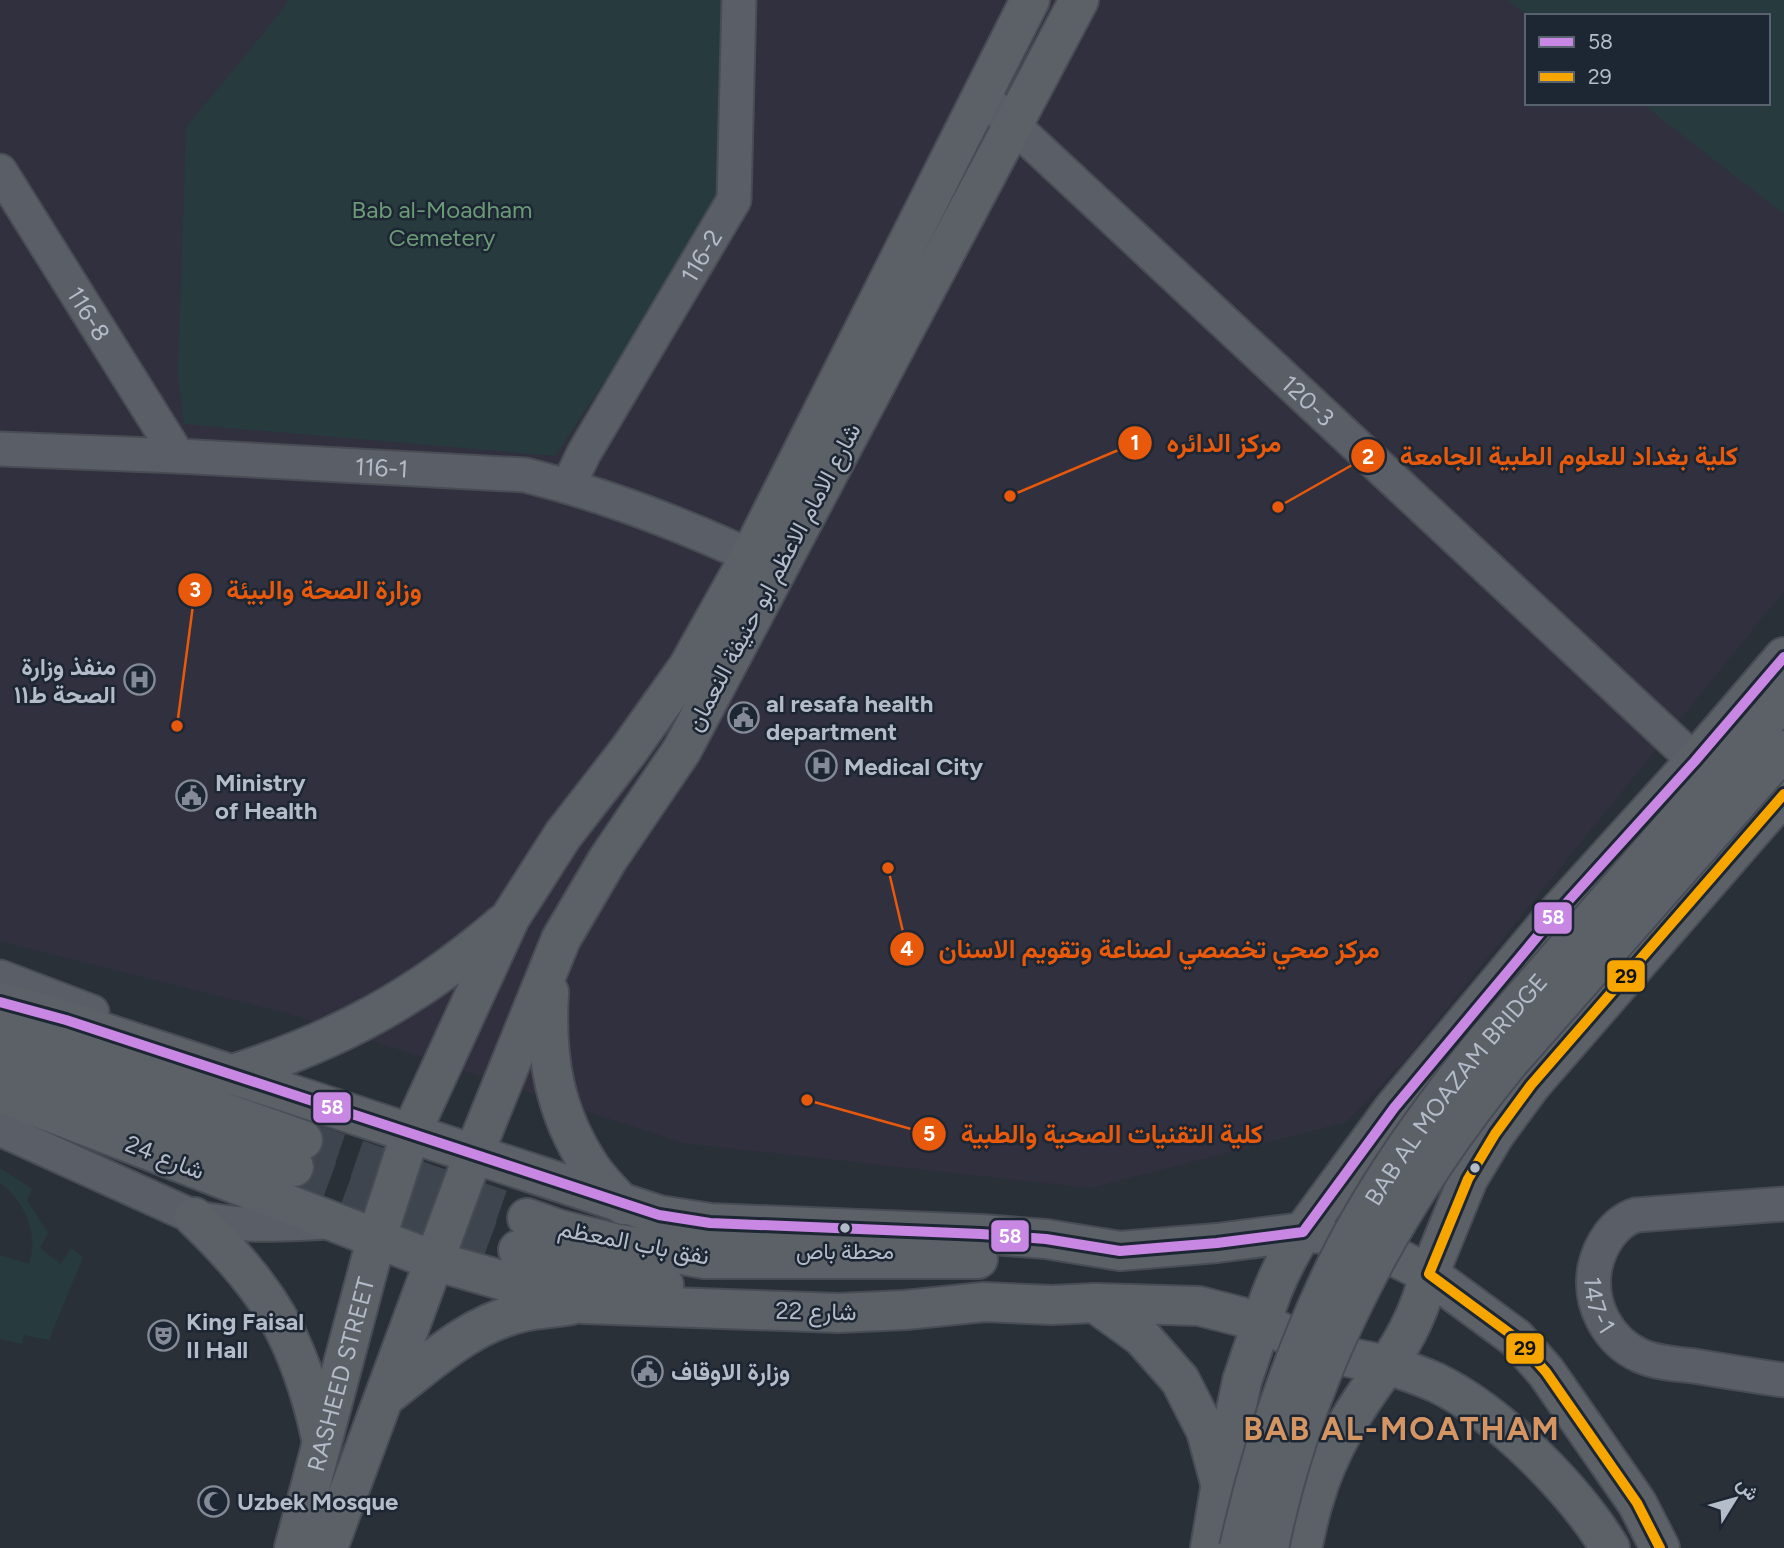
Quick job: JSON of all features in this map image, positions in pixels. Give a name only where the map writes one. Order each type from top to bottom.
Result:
[{"type":"main road","name":"شارع الامام الاعظم ابو حنيفة النعمان","points":[[410,1135],[510,918],[563,835],[629,750],[688,667],[750,556],[1030,0]]},
{"type":"main road","name":"شارع الامام الاعظم ابو حنيفة النعمان","points":[[473,1156],[561,939],[608,859],[682,750],[1079,0]]},
{"type":"main road","points":[[1210,1548],[1229,1473],[1242,1381],[1275,1329],[1275,1281],[1320,1235],[1366,1143],[1403,1110],[1551,920],[1695,761],[1784,657]]},
{"type":"main road","name":"BAB AL MOAZAM BRIDGE","points":[[1239,1548],[1276,1414],[1313,1319],[1345,1250],[1393,1167],[1453,1082],[1496,1029],[1784,699]]},
{"type":"main road","name":"BAB AL MOAZAM BRIDGE","points":[[1269,1548],[1288,1472],[1327,1364],[1367,1277],[1415,1193],[1475,1105],[1510,1061],[1784,750]]},
{"type":"main road","points":[[1302,1548],[1310,1485],[1359,1403],[1403,1342],[1416,1316],[1429,1275],[1463,1190],[1469,1156],[1784,794]]},
{"type":"main road","points":[[230,1075],[282,1059],[379,1014],[469,953],[510,918]]},
{"type":"main road","points":[[561,939],[549,985],[546,1033],[552,1081],[568,1126],[586,1158],[623,1205]]},
{"type":"main road","points":[[0,1002],[66,1020],[659,1215],[710,1223],[1046,1239],[1120,1251],[1320,1235]]},
{"type":"main road","points":[[0,1033],[298,1153],[0,1063]]},
{"type":"main road","name":"شارع 24","points":[[0,1093],[376,1240]]},
{"type":"main road","name":"RASHEED STREET","points":[[293,1548],[376,1240],[410,1135]]},
{"type":"main road","name":"RASHEED STREET","points":[[328,1548],[473,1156]]},
{"type":"main road","points":[[194,1217],[229,1250],[256,1282],[279,1318],[298,1356],[322,1443]]},
{"type":"main road","name":"نفق باب المعظم","points":[[984,1303],[716,1289],[637,1282],[596,1275],[522,1234],[558,1229],[614,1243],[705,1259],[1035,1259],[1120,1251]]},
{"type":"main road","name":"شارع 22","points":[[376,1240],[435,1261],[584,1304],[838,1313],[984,1303],[1199,1306],[1275,1329]]},
{"type":"main road","points":[[1395,1257],[1429,1275],[1516,1338],[1546,1372],[1637,1503],[1660,1548]]},
{"type":"main road","points":[[1095,1303],[1142,1337],[1180,1380],[1229,1473]]},
{"type":"main road","points":[[386,1396],[463,1337],[493,1322],[523,1312],[584,1304]]},
{"type":"main road","points":[[1347,1357],[1387,1365],[1439,1384],[1500,1426],[1584,1508],[1610,1548]]},
{"type":"street","name":"116-2","points":[[568,486],[584,453],[734,200],[739,0]]},
{"type":"street","name":"120-3","points":[[982,96],[1695,761]]},
{"type":"street","name":"116-8","points":[[0,171],[178,456]]},
{"type":"street","name":"116-1","points":[[0,449],[525,475],[568,486],[708,537],[750,556]]},
{"type":"street","points":[[0,977],[125,1027],[157,1050]]},
{"type":"street","name":"شارع 24","points":[[0,1129],[194,1217],[217,1223],[244,1224],[330,1222]]},
{"type":"street","name":"147-1","points":[[1784,1204],[1636,1214],[1626,1218],[1612,1232],[1601,1249],[1594,1272],[1593,1287],[1604,1323],[1619,1341],[1639,1355],[1661,1362],[1784,1380]]},
{"type":"shaded area","name":"Medical City","points":[[0,0],[1784,0],[1784,591],[1405,1060],[1347,1122],[1091,1188],[683,1143],[290,1014],[0,941]]},
{"type":"green space","name":"Bab al-Moadham Cemetery","points":[[287,0],[729,0],[724,202],[555,456],[184,424],[178,375],[186,127],[285,7]]},
{"type":"green space","points":[[1507,0],[1784,0],[1784,214],[1644,105],[1770,105],[1770,14],[1525,14]]},
{"type":"green space","points":[[0,1168],[32,1189],[27,1200],[48,1233],[40,1248],[61,1264],[71,1248],[83,1257],[49,1340],[24,1335],[22,1344],[0,1339],[0,1255],[29,1264],[32,1241],[28,1219],[23,1209],[9,1190],[0,1183]]},
{"type":"tunnel","points":[[303,1140],[527,1218]]},
{"type":"tunnel","points":[[294,1167],[518,1250]]},
{"type":"transit line","name":"58","points":[[0,1002],[66,1020],[659,1215],[710,1223],[1046,1239],[1120,1251],[1303,1232],[1394,1108],[1551,920],[1695,761],[1784,657]]},
{"type":"transit line","name":"29","points":[[1660,1548],[1637,1503],[1546,1372],[1516,1338],[1429,1274],[1468,1179],[1495,1134],[1531,1085],[1784,794]]},
{"type":"place","name":"مركز الدائره","points":[[1010,496]]},
{"type":"place","name":"كلية بغداد للعلوم الطبية الجامعة","points":[[1278,507]]},
{"type":"place","name":"منفذ وزارة الصحة ط١١","points":[[139,680]]},
{"type":"place","name":"al resafa health department","points":[[743,717]]},
{"type":"place","name":"وزارة الصحة والبيئة","points":[[177,726]]},
{"type":"place","name":"Medical City","points":[[821,766]]},
{"type":"place","name":"Ministry of Health","points":[[192,796]]},
{"type":"place","name":"مركز صحي تخصصي لصناعة وتقويم الاسنان","points":[[888,868]]},
{"type":"place","name":"كلية التقنيات الصحية والطبية","points":[[807,1100]]},
{"type":"place","name":"محطة باص","points":[[845,1228]]},
{"type":"place","name":"King Faisal II Hall","points":[[163,1335]]},
{"type":"place","name":"وزارة الاوقاف","points":[[648,1371]]},
{"type":"place","name":"Uzbek Mosque","points":[[214,1501]]},
{"type":"district","name":"BAB AL-MOATHAM","points":[[1402,1429]]}]
